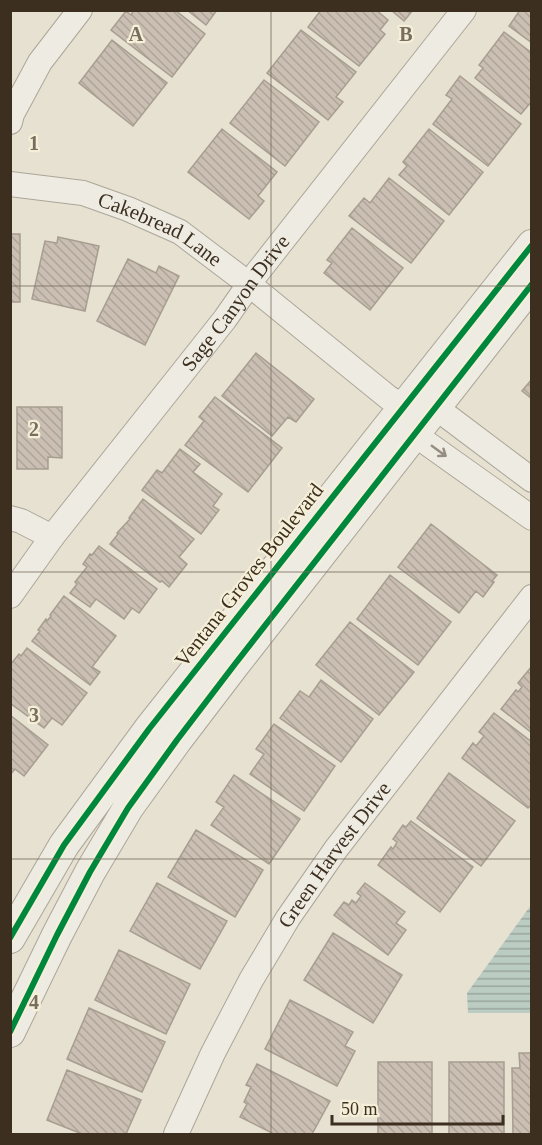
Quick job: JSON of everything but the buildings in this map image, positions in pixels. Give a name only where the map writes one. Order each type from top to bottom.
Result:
[{"type":"street","points":[[10,122],[40,62],[80,10]]},
{"type":"street","name":"Sage Canyon Drive","points":[[10,596],[52,537],[218,328],[257,273],[464,10]]},
{"type":"street","name":"Cakebread Lane","points":[[10,184],[83,193],[128,209],[180,232],[250,285],[389,398],[409,421],[531,518]]},
{"type":"street","name":"Ventana Groves Boulevard","points":[[10,1032],[90,872],[128,808],[229,672],[409,421],[531,245]]},
{"type":"street","name":"Ventana Groves Boulevard","points":[[10,938],[64,846],[156,720],[409,421],[435,407],[531,284]]},
{"type":"street","points":[[435,407],[531,480]]},
{"type":"street","points":[[10,518],[21,521],[52,537]]},
{"type":"street","name":"Green Harvest Drive","points":[[176,1134],[245,990],[288,918],[336,849],[531,597]]},
{"type":"shaded area","points":[[531,905],[531,1013],[468,1013],[467,993]]},
{"type":"cycle path","points":[[10,938],[64,845],[149,729],[532,245]]},
{"type":"cycle path","points":[[10,1032],[90,872],[128,808],[235,664],[532,284]]}]
